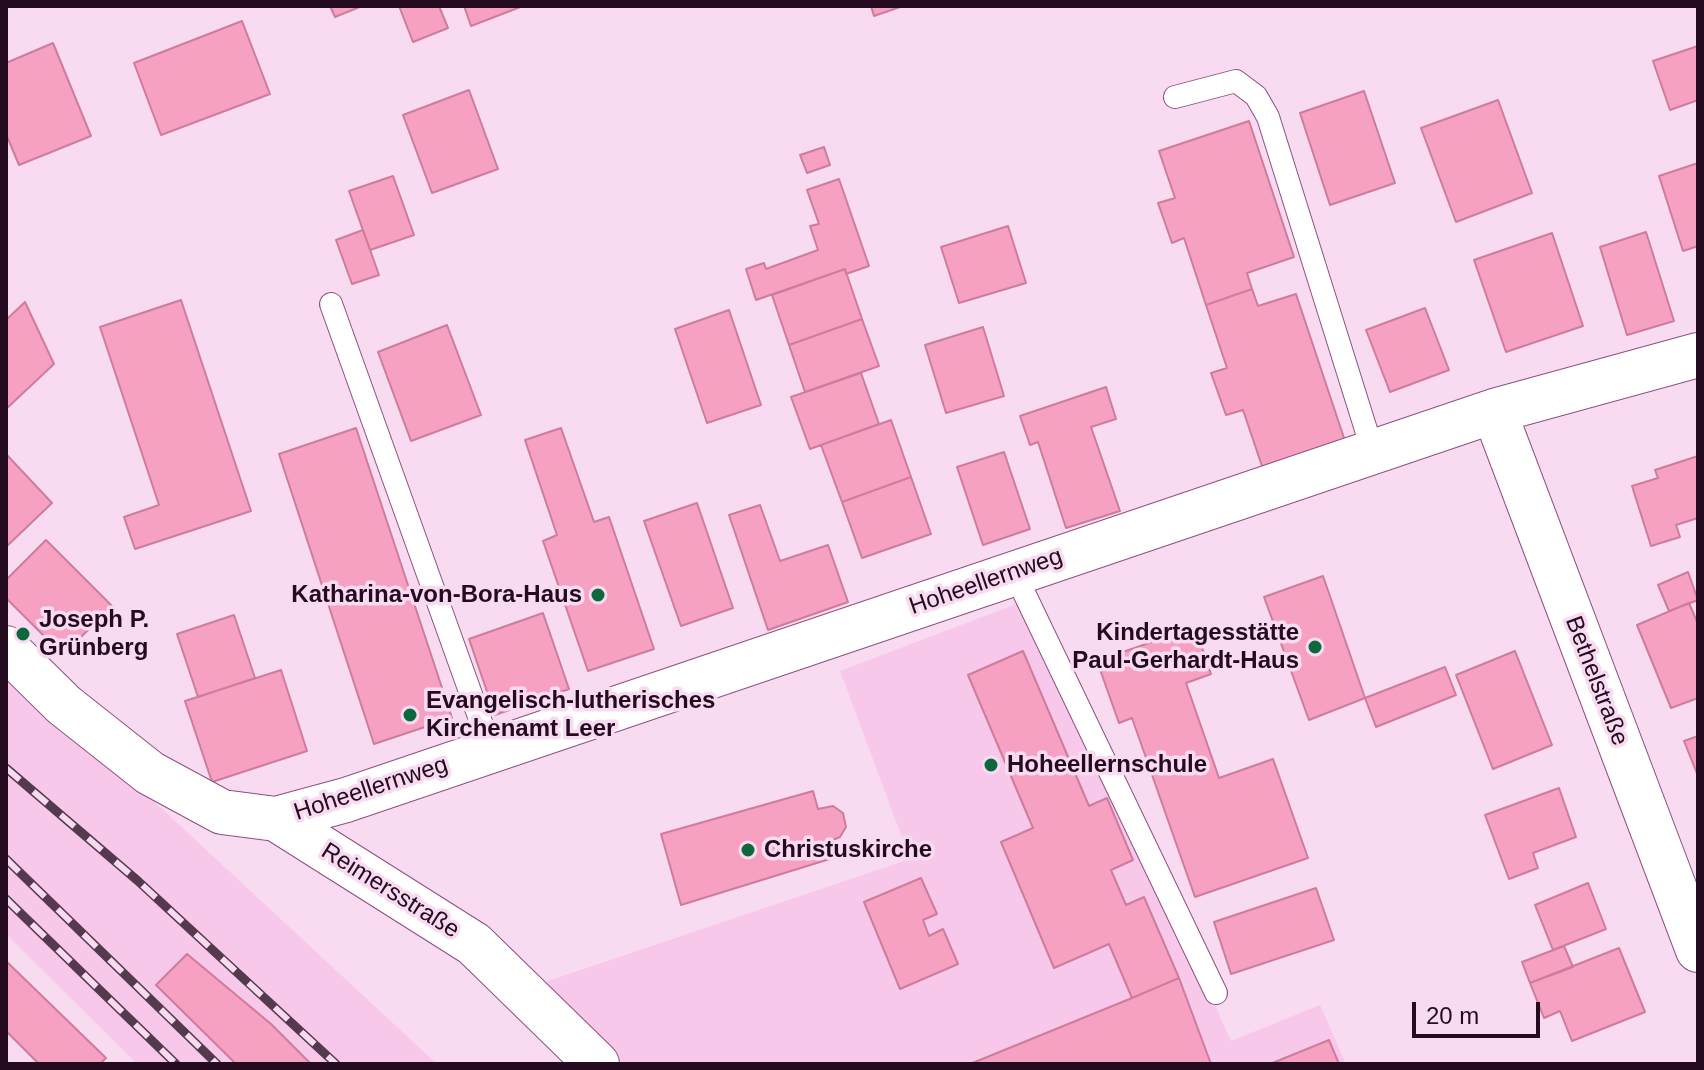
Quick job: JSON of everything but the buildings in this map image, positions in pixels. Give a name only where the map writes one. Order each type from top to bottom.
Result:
[{"type":"street","name":"Hoheellernweg","points":[[276,819],[346,800],[1494,411],[1698,355]]},
{"type":"street","name":"Bethelstraße","points":[[1494,411],[1698,950]]},
{"type":"street","name":"Reimersstraße","points":[[6,648],[64,705],[150,773],[222,812],[276,819],[474,944],[597,1064]]},
{"type":"lane","points":[[1175,97],[1236,81],[1256,96],[1268,117],[1373,452]]},
{"type":"lane","points":[[331,304],[491,750]]},
{"type":"lane","points":[[1014,572],[1216,993]]},
{"type":"shaded area","name":"Hoheellernschule","points":[[1032,598],[1231,1041],[1320,1005],[1346,1064],[597,1064],[524,989],[910,859],[840,671]]},
{"type":"shaded area","points":[[6,664],[437,1064],[137,1064],[6,934]]},
{"type":"railway","points":[[6,768],[138,881],[336,1064]]},
{"type":"railway","points":[[6,859],[217,1064]]},
{"type":"railway","points":[[6,899],[176,1064]]},
{"type":"place","name":"Katharina-von-Bora-Haus","points":[[598,595]]},
{"type":"place","name":"Joseph P. Grünberg","points":[[23,634]]},
{"type":"place","name":"Kindertagesstätte Paul-Gerhardt-Haus","points":[[1315,647]]},
{"type":"place","name":"Evangelisch-lutherisches Kirchenamt Leer","points":[[410,715]]},
{"type":"place","name":"Hoheellernschule","points":[[991,765]]},
{"type":"place","name":"Christuskirche","points":[[748,850]]}]
